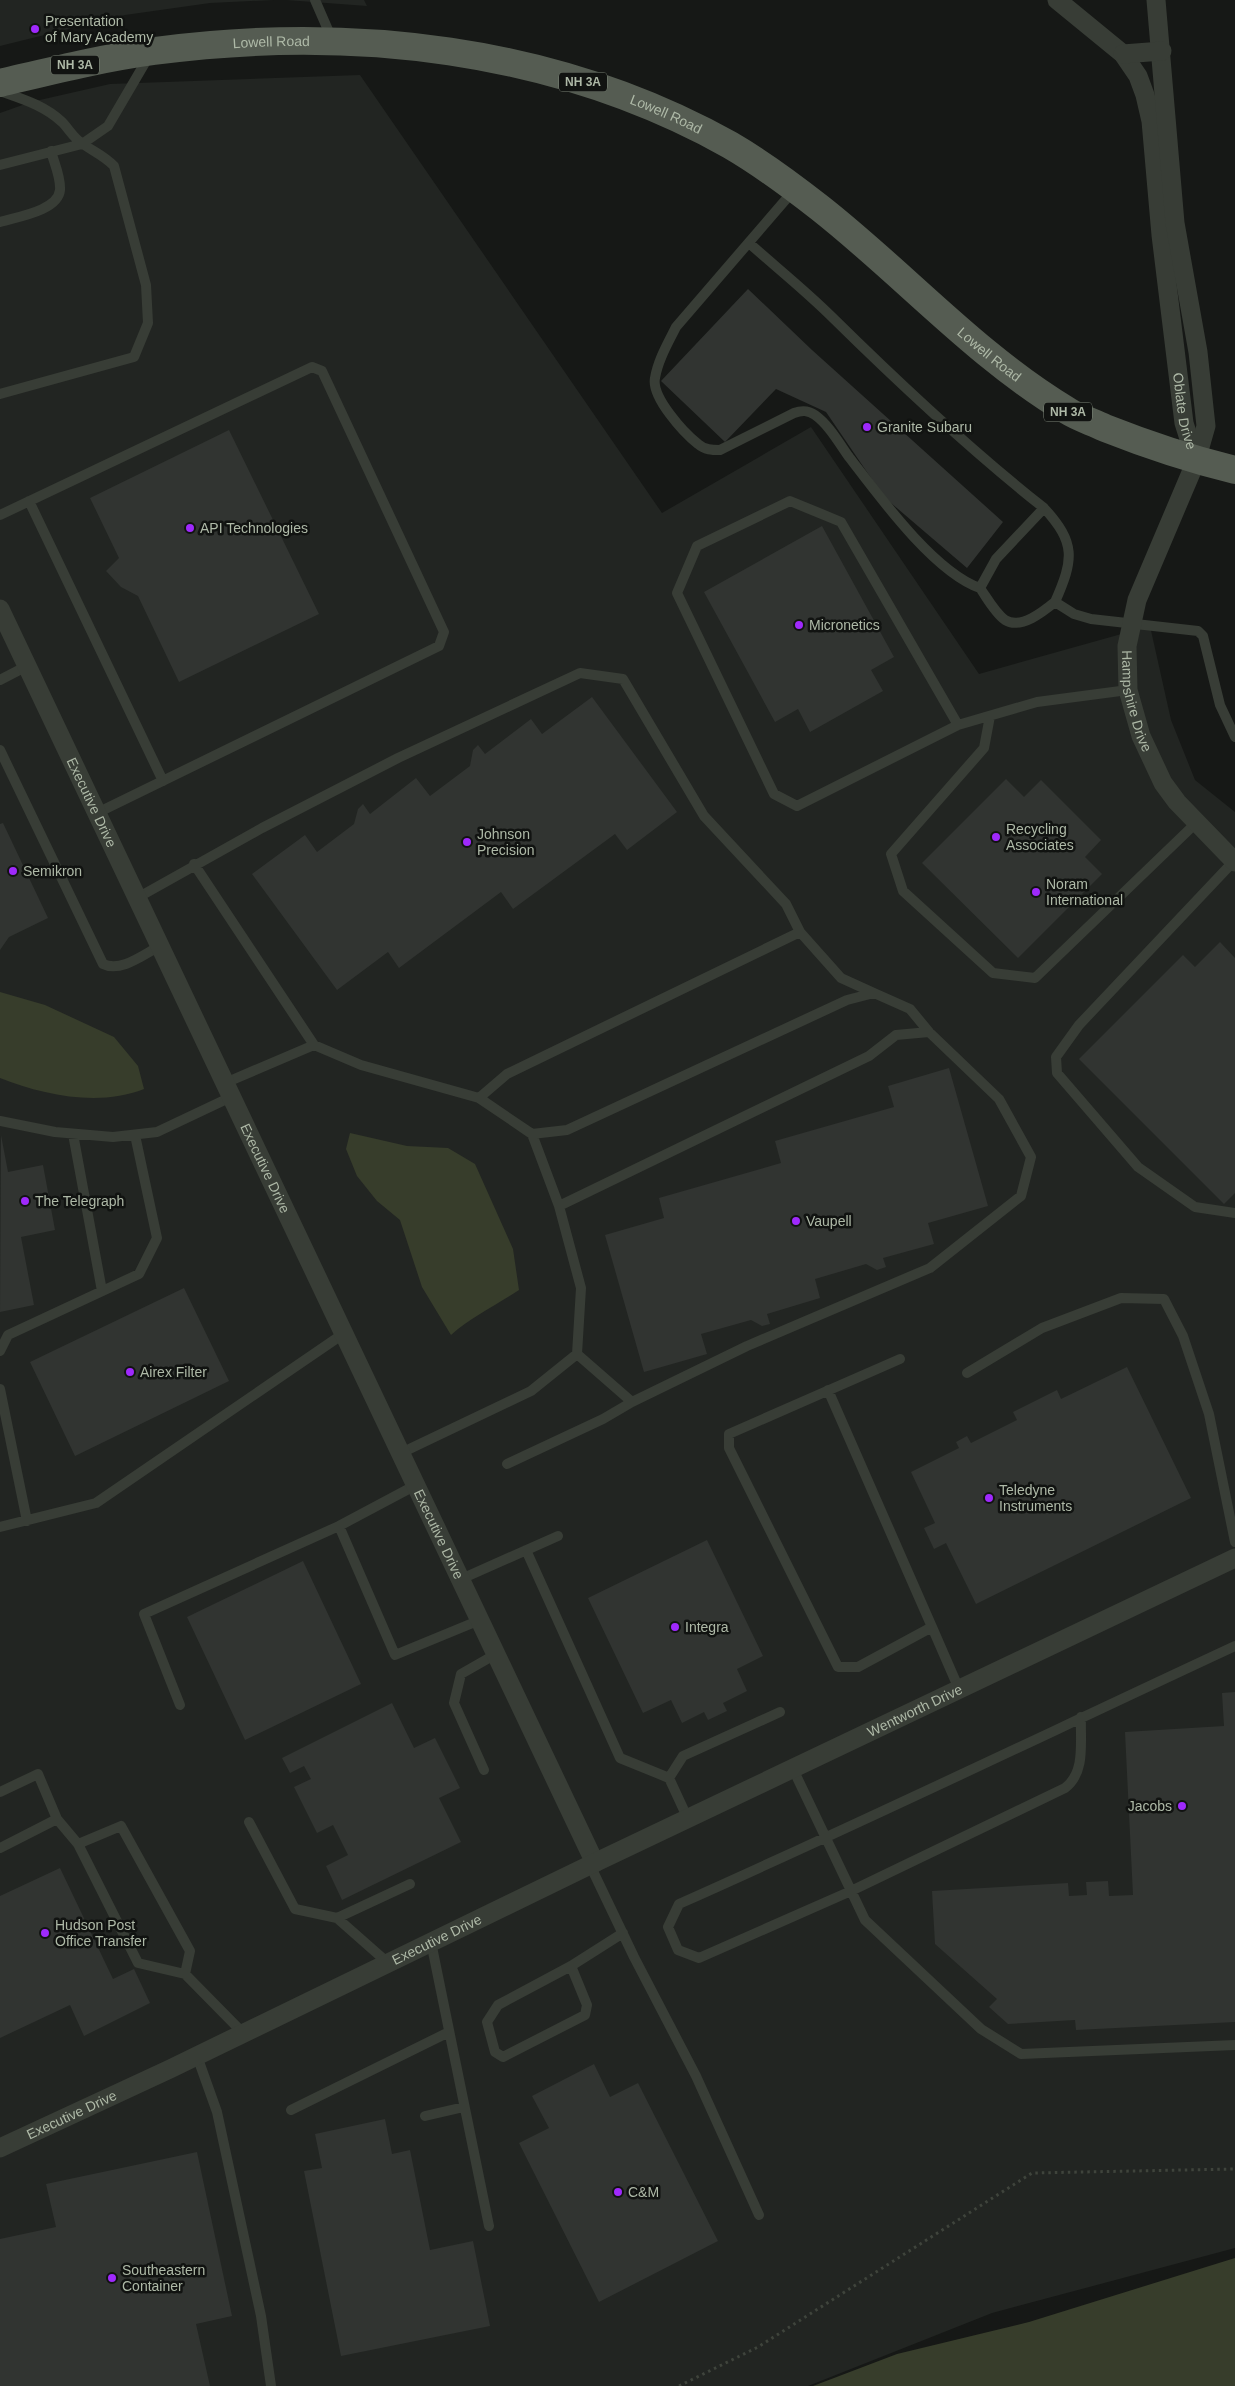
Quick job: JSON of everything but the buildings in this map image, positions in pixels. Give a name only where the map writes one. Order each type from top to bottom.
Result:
[{"type":"main road","name":"Lowell Road","points":[[0,83],[75,65],[152,51],[226,43],[332,40],[416,47],[478,56],[571,78],[633,100],[684,122],[733,147],[841,225],[992,358],[1027,385],[1071,413],[1140,442],[1196,461],[1235,470]]},
{"type":"street","name":"Oblate Drive","points":[[1057,0],[1123,54],[1138,76],[1145,95],[1151,121],[1161,235],[1184,423],[1196,461]]},
{"type":"street","name":"Oblate Drive","points":[[1156,0],[1162,51],[1174,223],[1198,352],[1204,398],[1206,426],[1196,461]]},
{"type":"street","points":[[1123,54],[1162,51]]},
{"type":"street","name":"Hampshire Drive","points":[[1196,461],[1148,570],[1131,623],[1128,646],[1128,690],[1141,736],[1153,764],[1173,796],[1196,823],[1234,861]]},
{"type":"street","name":"Executive Drive","points":[[0,2148],[197,2056],[592,1864],[480,1620],[459,1580],[416,1485],[1,613]]},
{"type":"street","name":"Wentworth Drive","points":[[592,1864],[1235,1558]]},
{"type":"lane","points":[[315,0],[332,40]]},
{"type":"lane","points":[[0,165],[82,144],[108,126],[152,51]]},
{"type":"lane","points":[[0,91],[31,102],[48,111],[61,121],[82,144],[103,154],[114,166],[146,284],[148,323],[134,357],[0,394]]},
{"type":"lane","points":[[0,222],[42,209],[55,200],[60,192],[51,151]]},
{"type":"lane","points":[[749,243],[831,316],[988,464],[1044,508],[1061,526],[1068,541],[1069,558],[1065,580],[1055,602],[1043,612],[1028,620],[1015,622],[1005,620],[980,588],[959,579],[943,566],[896,515],[828,429],[810,412],[802,410],[794,413],[720,450],[710,450],[699,445],[661,403],[655,391],[655,378],[665,348],[676,327],[795,190]]},
{"type":"lane","points":[[0,515],[312,367],[322,372],[444,632],[439,646],[97,813]]},
{"type":"lane","points":[[29,501],[163,781]]},
{"type":"lane","points":[[958,725],[842,522],[790,501],[697,546],[677,593],[774,794],[797,806],[958,725],[1037,702],[1128,690]]},
{"type":"lane","points":[[980,588],[996,559],[1044,508]]},
{"type":"lane","points":[[1055,602],[1074,614],[1092,620],[1198,631],[1204,636],[1220,705],[1235,737]]},
{"type":"lane","points":[[0,680],[27,666]]},
{"type":"lane","points":[[137,898],[194,864],[398,758],[580,673],[623,679],[704,816],[786,904],[800,932],[841,978],[910,1009],[929,1032],[999,1099],[1031,1157],[1021,1196],[930,1268],[747,1346],[632,1402],[603,1420],[507,1464]]},
{"type":"lane","points":[[990,716],[984,748],[890,854],[903,892],[993,973],[1035,978],[1196,823]]},
{"type":"lane","points":[[0,750],[103,964],[111,968],[120,966],[160,946]]},
{"type":"lane","points":[[1234,861],[1079,1025],[1056,1056],[1057,1073],[1138,1167],[1195,1207],[1235,1213]]},
{"type":"lane","points":[[194,864],[314,1045],[361,1065],[479,1098],[532,1134],[559,1206],[581,1288],[577,1354],[531,1392],[400,1454]]},
{"type":"lane","points":[[479,1098],[507,1074],[800,932]]},
{"type":"lane","points":[[532,1134],[567,1130],[847,1000],[874,993]]},
{"type":"lane","points":[[559,1206],[868,1056],[896,1036],[929,1032]]},
{"type":"lane","points":[[0,1121],[73,1134],[113,1138],[157,1132],[228,1090],[314,1045]]},
{"type":"lane","points":[[73,1134],[102,1291]]},
{"type":"lane","points":[[0,1351],[8,1335],[139,1274],[157,1238],[134,1134]]},
{"type":"lane","points":[[968,1373],[1042,1328],[1112,1301],[1121,1298],[1164,1299],[1183,1336],[1209,1414],[1235,1542]]},
{"type":"lane","points":[[0,1527],[96,1503],[343,1334]]},
{"type":"lane","points":[[577,1354],[632,1402]]},
{"type":"lane","points":[[900,1359],[729,1434],[729,1448],[838,1667],[858,1667],[932,1627]]},
{"type":"lane","points":[[0,1389],[3,1417],[28,1521]]},
{"type":"lane","points":[[828,1390],[959,1689]]},
{"type":"lane","points":[[180,1705],[144,1614],[339,1526],[416,1485]]},
{"type":"lane","points":[[339,1526],[395,1655],[480,1620]]},
{"type":"lane","points":[[459,1580],[558,1536]]},
{"type":"lane","points":[[526,1550],[620,1758],[669,1778],[688,1819]]},
{"type":"lane","points":[[1081,1717],[1080,1766],[1074,1781],[1065,1788],[851,1890],[699,1958],[678,1950],[668,1928],[679,1904],[826,1839],[1081,1717],[1235,1646]]},
{"type":"lane","points":[[484,1770],[454,1703],[461,1674],[496,1654]]},
{"type":"lane","points":[[669,1778],[683,1756],[780,1712]]},
{"type":"lane","points":[[793,1769],[865,1920],[981,2029],[1021,2054],[1235,2045]]},
{"type":"lane","points":[[0,1792],[38,1774],[57,1819],[78,1844],[138,1963],[185,1974],[243,2033]]},
{"type":"lane","points":[[0,1848],[57,1819]]},
{"type":"lane","points":[[249,1822],[295,1908],[338,1918],[388,1963]]},
{"type":"lane","points":[[78,1844],[121,1826],[190,1951],[185,1974]]},
{"type":"lane","points":[[592,1864],[623,1933],[696,2076],[759,2215]]},
{"type":"lane","points":[[338,1918],[410,1884]]},
{"type":"lane","points":[[571,1966],[587,2004],[585,2015],[503,2057],[495,2052],[487,2022],[498,2005],[571,1966],[623,1933]]},
{"type":"lane","points":[[431,1942],[489,2226]]},
{"type":"lane","points":[[291,2110],[449,2032]]},
{"type":"lane","points":[[197,2056],[217,2112],[261,2316],[271,2386]]},
{"type":"lane","points":[[425,2116],[464,2107]]},
{"type":"path","points":[[679,2386],[758,2347],[1032,2173],[1235,2169]]},
{"type":"shaded area","name":"Presentation of Mary Academy","points":[[0,0],[274,0],[210,3],[125,15],[0,46]]},
{"type":"shaded area","points":[[286,0],[364,0],[367,6]]},
{"type":"shaded area","points":[[360,75],[662,513],[811,427],[979,674],[1150,626],[1171,720],[1195,780],[1235,812],[1235,2248],[992,2313],[808,2386],[0,2386],[0,113],[31,102],[110,84]]},
{"type":"shaded area","points":[[0,992],[45,1005],[114,1037],[138,1066],[144,1089],[109,1097],[71,1097],[34,1089],[0,1078]]},
{"type":"shaded area","points":[[350,1133],[407,1146],[448,1148],[475,1164],[513,1249],[519,1290],[451,1335],[422,1287],[400,1220],[377,1201],[357,1176],[346,1149]]},
{"type":"shaded area","points":[[1235,2258],[1235,2386],[813,2386],[897,2354],[1029,2322]]},
{"type":"place","name":"Presentation of Mary Academy","points":[[35,29]]},
{"type":"place","name":"Granite Subaru","points":[[867,427]]},
{"type":"place","name":"API Technologies","points":[[190,528]]},
{"type":"place","name":"Micronetics","points":[[799,625]]},
{"type":"place","name":"Recycling Associates","points":[[996,837]]},
{"type":"place","name":"Johnson Precision","points":[[467,842]]},
{"type":"place","name":"Semikron","points":[[13,871]]},
{"type":"place","name":"Noram International","points":[[1036,892]]},
{"type":"place","name":"The Telegraph","points":[[25,1201]]},
{"type":"place","name":"Vaupell","points":[[796,1221]]},
{"type":"place","name":"Airex Filter","points":[[130,1372]]},
{"type":"place","name":"Teledyne Instruments","points":[[989,1498]]},
{"type":"place","name":"Integra","points":[[675,1627]]},
{"type":"place","name":"Jacobs","points":[[1182,1806]]},
{"type":"place","name":"Hudson Post Office Transfer","points":[[45,1933]]},
{"type":"place","name":"C&M","points":[[618,2192]]},
{"type":"place","name":"Southeastern Container","points":[[112,2278]]}]
